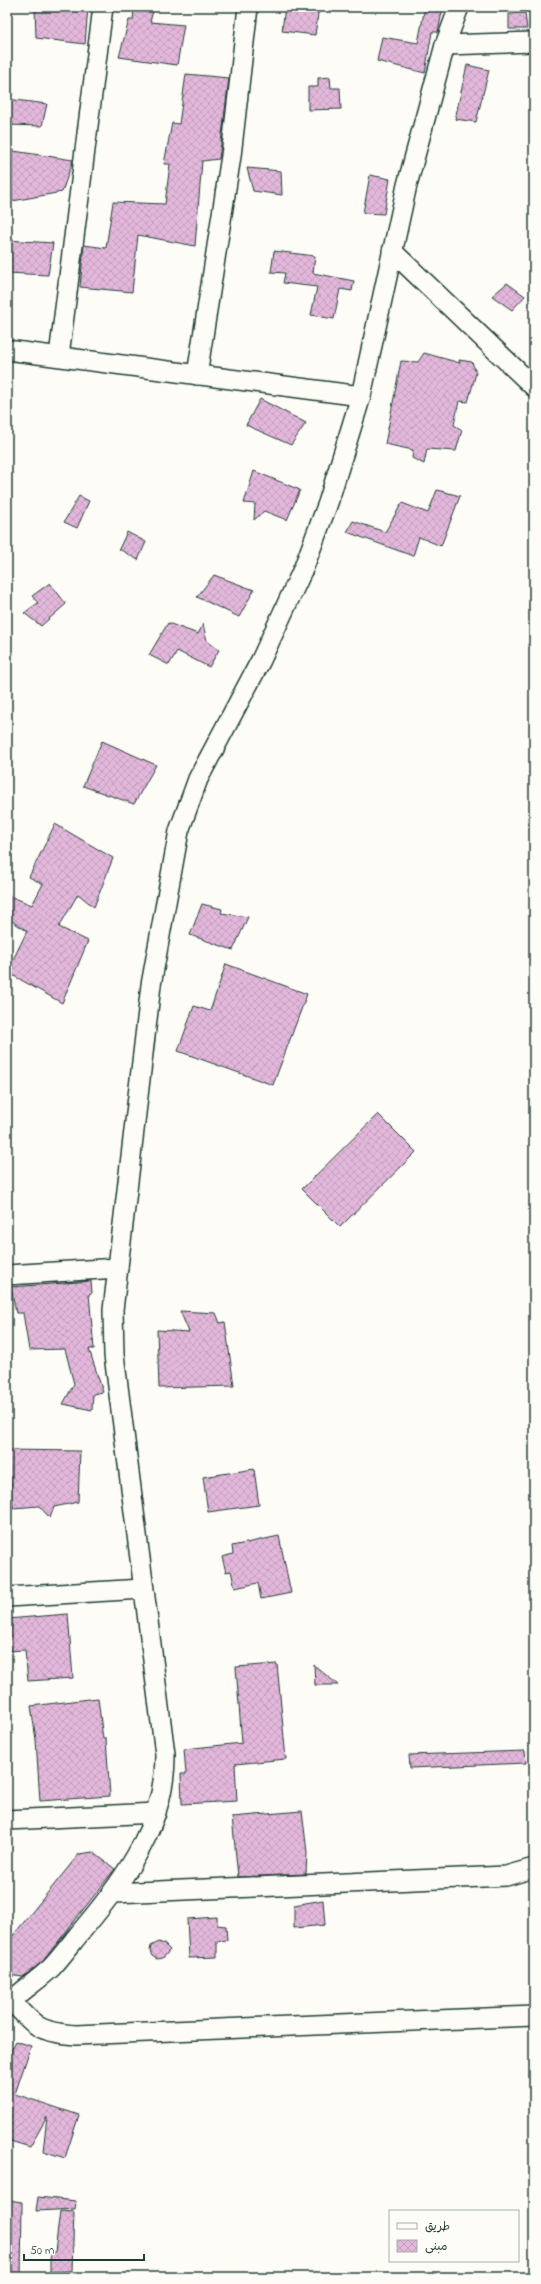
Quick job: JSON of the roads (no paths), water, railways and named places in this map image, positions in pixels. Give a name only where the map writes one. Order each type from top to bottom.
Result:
[{"type":"street","points":[[59,356],[103,7]]},
{"type":"street","points":[[198,376],[231,156],[248,7]]},
{"type":"street","points":[[459,7],[445,45],[407,185],[362,396],[328,502],[304,567],[261,660],[198,779],[179,832],[151,985],[118,1268],[114,1310],[114,1355],[165,1754],[165,1774],[156,1813],[127,1875],[50,1968],[9,2003],[35,2026],[44,2031],[76,2035],[534,2016]]},
{"type":"street","points":[[445,45],[534,42]]},
{"type":"street","points":[[392,251],[534,386]]},
{"type":"street","points":[[7,350],[198,376],[362,396]]},
{"type":"street","points":[[7,1275],[118,1268]]},
{"type":"street","points":[[7,1597],[143,1589]]},
{"type":"street","points":[[7,1820],[156,1813]]},
{"type":"street","points":[[114,1892],[506,1876],[534,1868]]}]
